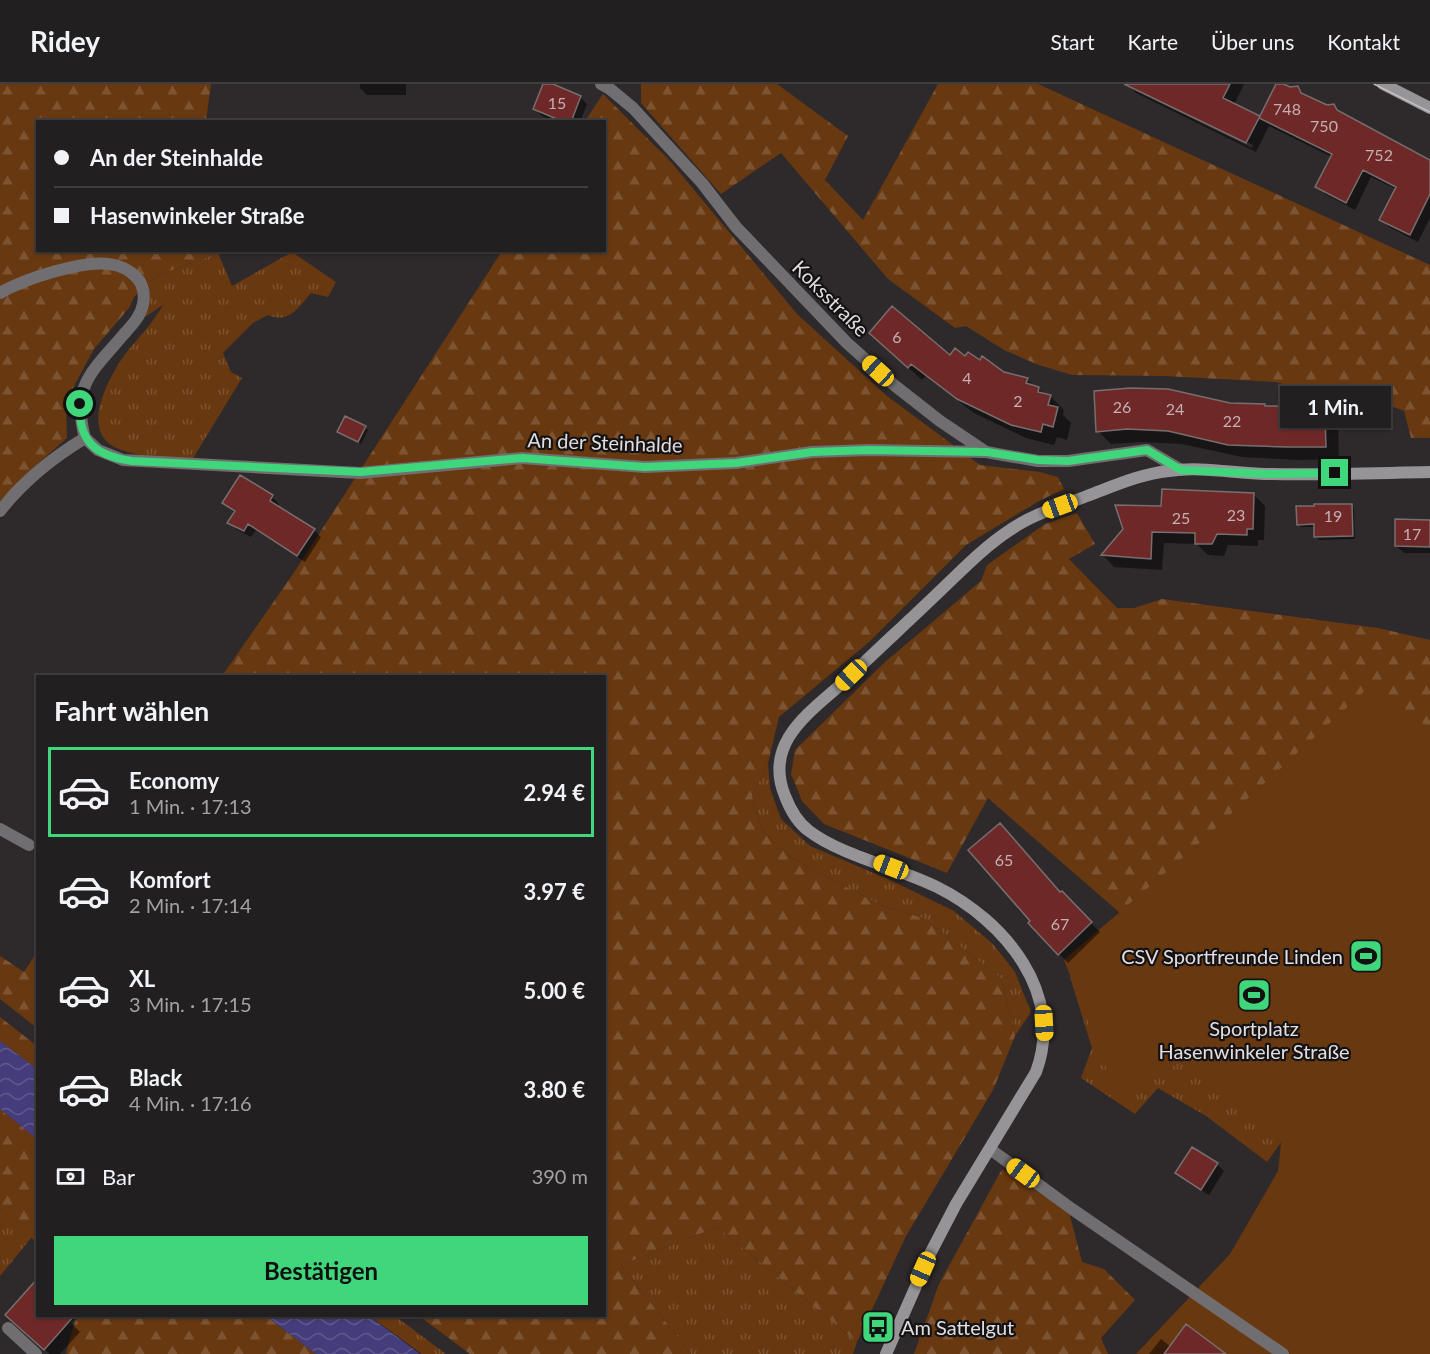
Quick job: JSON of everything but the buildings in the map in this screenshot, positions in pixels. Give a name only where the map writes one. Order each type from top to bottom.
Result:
[{"type":"street","name":"Koksstraße","points":[[601,84],[633,108],[702,183],[736,227],[847,343],[894,385],[940,421],[987,452],[1038,460],[1068,461],[1147,450],[1181,470]]},
{"type":"street","points":[[1383,84],[1430,108]]},
{"type":"street","points":[[0,293],[72,267],[110,264],[124,268],[140,281],[144,296],[139,317],[91,374],[83,390],[79,417],[85,438],[35,472],[0,511]]},
{"type":"street","name":"An der Steinhalde","points":[[85,438],[98,450],[117,459],[132,461],[360,472],[522,458],[645,467],[736,463],[812,452],[868,450],[987,452]]},
{"type":"street","points":[[886,1354],[931,1252],[956,1204],[1030,1086],[1041,1060],[1045,1035],[1040,997],[1026,965],[996,931],[973,910],[951,895],[916,878],[837,846],[808,831],[795,815],[783,792],[780,775],[782,756],[790,732],[976,556],[1011,528],[1039,514],[1144,475],[1181,470],[1269,474],[1430,472]]},
{"type":"street","points":[[0,829],[29,845]]},
{"type":"street","points":[[990,1149],[1072,1209],[1283,1354]]},
{"type":"street","points":[[8,1329],[36,1354]]},
{"type":"green space","points":[[0,84],[211,84],[206,120],[36,120],[36,252],[218,252],[159,275],[147,283],[134,297],[129,308],[94,349],[74,386],[66,406],[67,438],[0,501]]},
{"type":"green space","points":[[641,84],[777,84],[848,136],[825,180],[863,220],[938,84],[1038,84],[1430,265],[1430,438],[1411,438],[1404,411],[1373,399],[1348,407],[1276,382],[1164,376],[1072,375],[1039,365],[1004,350],[966,326],[955,328],[888,279],[781,153],[721,194],[641,103]]},
{"type":"green space","points":[[603,94],[671,162],[797,314],[887,396],[980,465],[1040,472],[1058,477],[1064,489],[1039,501],[966,545],[869,642],[779,717],[768,763],[752,796],[762,830],[790,857],[882,906],[923,918],[1002,979],[1015,1036],[993,1090],[906,1236],[857,1342],[717,1227],[621,1265],[691,1354],[470,1354],[420,1317],[606,1317],[606,675],[223,675],[295,571],[501,252],[606,252],[606,120],[586,120]]},
{"type":"green space","points":[[292,252],[336,282],[328,297],[311,293],[293,313],[282,317],[268,315],[253,323],[223,353],[231,372],[242,378],[192,460],[137,454],[119,449],[107,441],[100,431],[98,418],[105,390],[126,353],[163,305],[145,317],[150,296],[147,283],[159,275],[218,253],[232,286]]},
{"type":"green space","points":[[1077,513],[1095,544],[1069,559],[1117,608],[1134,608],[1162,599],[1378,628],[1430,640],[1430,813],[1143,933],[988,798],[947,873],[824,824],[802,801],[791,774],[795,750],[885,662],[981,581],[987,565],[1045,524]]},
{"type":"green space","name":"Sportplatz Hasenwinkeler Straße","points":[[1367,689],[1430,728],[1430,1354],[1136,1354],[1230,1254],[1278,1171],[1282,1133],[1185,1059],[1118,1098],[1064,960],[1193,849]]},
{"type":"green space","points":[[768,763],[770,788],[781,819],[810,846],[890,880],[954,911],[993,944],[1015,972],[1031,1012],[1015,1036],[1002,979],[923,918],[882,906],[790,857],[762,830],[752,796]]},
{"type":"green space","points":[[36,954],[36,1027],[0,999],[0,956],[24,972]]},
{"type":"green space","points":[[1085,971],[1290,1130],[1267,1162],[1206,1116],[1158,1088],[1135,1114],[1081,1078],[1092,1048],[1070,977]]},
{"type":"green space","points":[[0,1017],[36,1045],[36,1068],[0,1041]]},
{"type":"green space","points":[[0,1109],[36,1138],[36,1242],[0,1208]]},
{"type":"green space","points":[[1002,1169],[1069,1212],[1082,1262],[1104,1269],[1135,1300],[1101,1338],[1108,1354],[914,1354],[939,1284]]},
{"type":"green space","points":[[0,1208],[32,1237],[0,1276]]},
{"type":"green space","points":[[717,1227],[857,1342],[853,1354],[691,1354],[621,1265]]},
{"type":"green space","points":[[79,1317],[267,1317],[316,1354],[68,1354],[66,1353],[75,1321]]},
{"type":"green space","points":[[371,1317],[396,1317],[446,1354],[422,1354]]},
{"type":"water","points":[[0,1041],[36,1068],[36,1138],[0,1109]]},
{"type":"water","points":[[267,1317],[370,1317],[420,1354],[316,1354]]},
{"type":"tram line","points":[[1374,84],[1430,112]]},
{"type":"place","name":"CSV Sportfreunde Linden","points":[[1366,956]]},
{"type":"place","name":"Sportplatz Hasenwinkeler Straße","points":[[1254,995]]},
{"type":"place","name":"Am Sattelgut","points":[[878,1327]]},
{"type":"route","points":[[80,404],[79,417],[85,438],[98,450],[117,459],[132,461],[360,472],[522,458],[645,467],[736,463],[812,452],[868,450],[987,452],[1038,460],[1068,461],[1147,450],[1181,470],[1269,474],[1335,473]]}]
